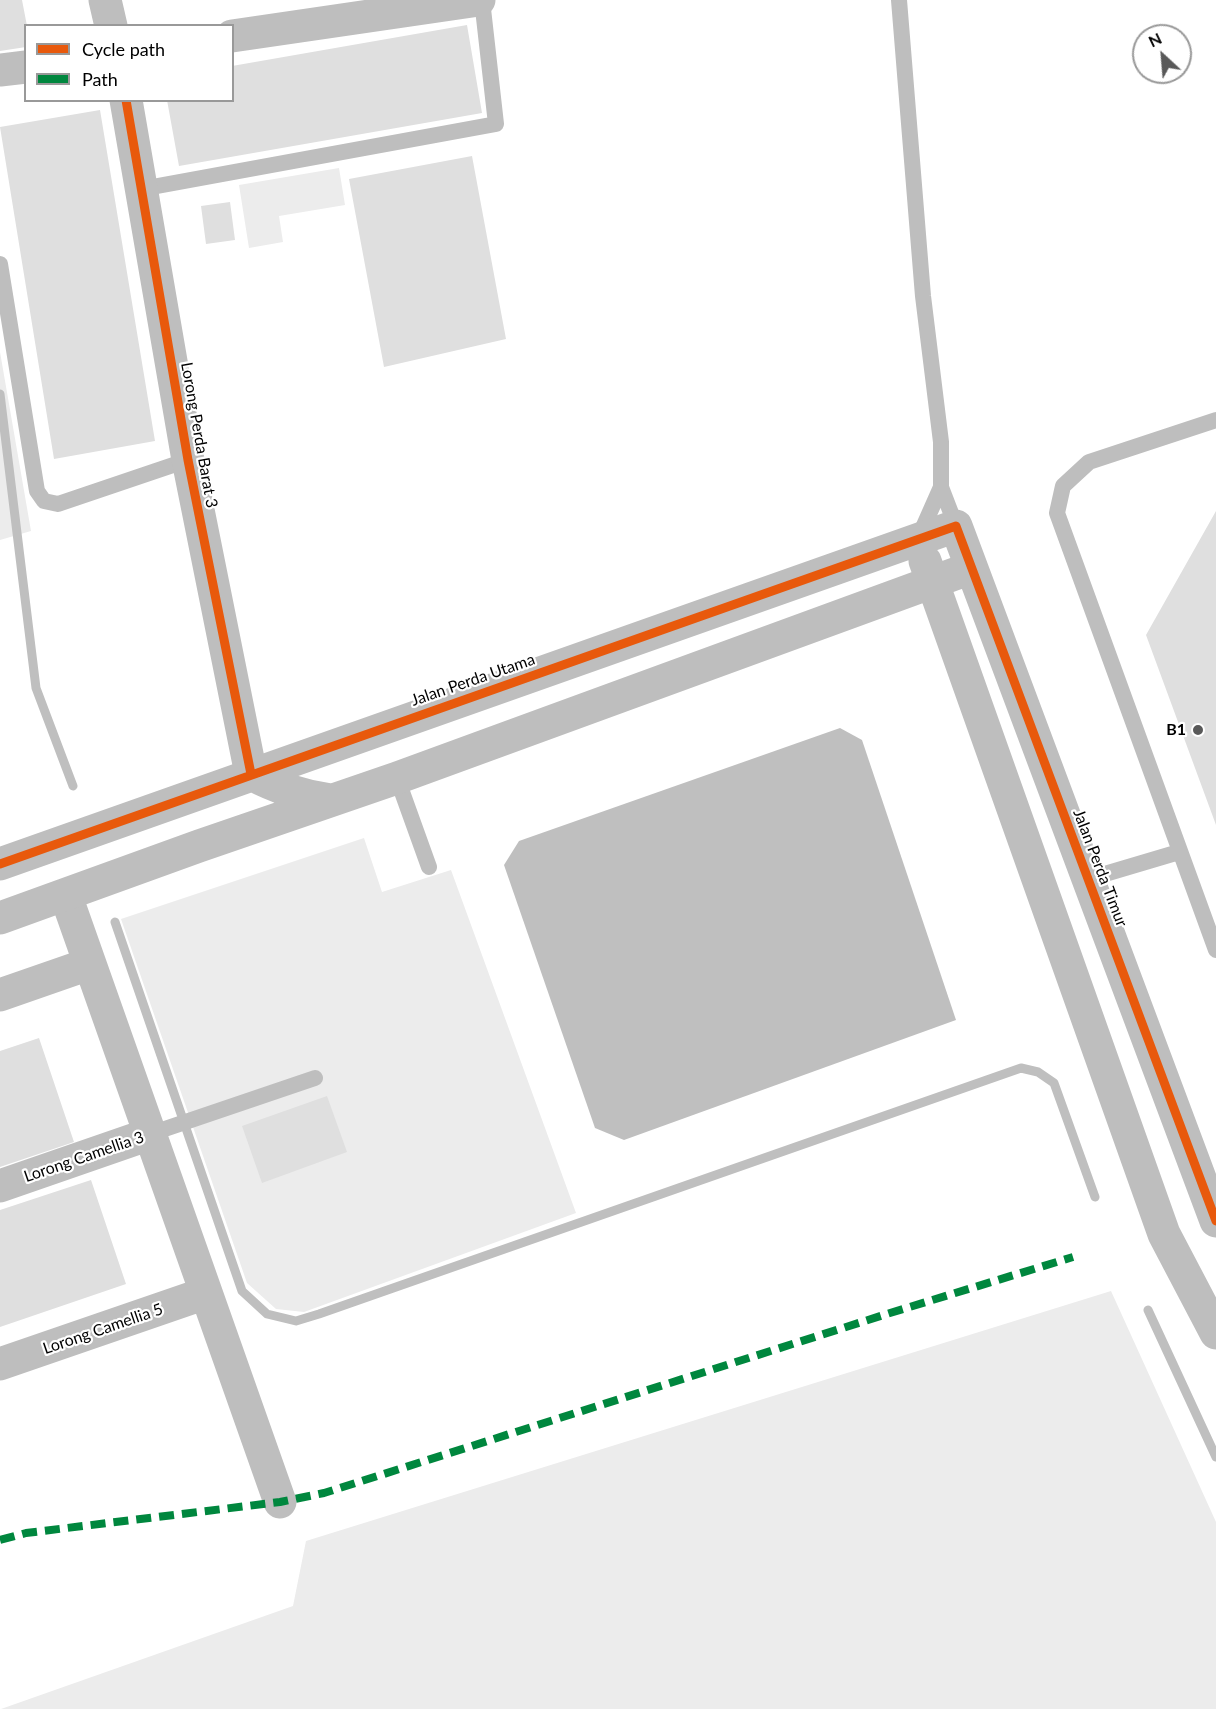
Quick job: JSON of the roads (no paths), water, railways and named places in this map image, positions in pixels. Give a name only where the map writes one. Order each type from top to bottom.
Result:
[{"type":"street","points":[[105,0],[111,24]]},
{"type":"street","points":[[234,36],[481,0]]},
{"type":"street","points":[[0,70],[24,67]]},
{"type":"street","name":"Lorong Perda Barat 3","points":[[126,102],[188,460],[251,774]]},
{"type":"street","name":"Jalan Perda Utama","points":[[0,864],[956,526]]},
{"type":"street","name":"Jalan Perda Timur","points":[[956,526],[1216,1221]]},
{"type":"street","points":[[918,540],[1164,1234],[1216,1333]]},
{"type":"street","points":[[0,918],[397,778],[971,568]]},
{"type":"street","points":[[199,846],[231,811],[244,791],[251,774],[302,796],[332,800]]},
{"type":"street","points":[[66,896],[90,964],[159,1132],[206,1293],[280,1502]]},
{"type":"street","points":[[0,995],[90,964]]},
{"type":"street","name":"Lorong Camellia 3","points":[[0,1186],[159,1132]]},
{"type":"street","name":"Lorong Camellia 5","points":[[0,1364],[206,1293]]},
{"type":"lane","points":[[141,189],[496,124],[481,0]]},
{"type":"lane","points":[[899,0],[923,296],[941,442],[941,487],[956,526]]},
{"type":"lane","points":[[0,264],[37,491],[44,501],[58,504],[188,460]]},
{"type":"lane","points":[[1216,420],[1089,462],[1063,486],[1057,513],[1216,950]]},
{"type":"lane","points":[[918,540],[941,487]]},
{"type":"lane","points":[[397,778],[429,867]]},
{"type":"lane","points":[[1088,879],[1179,852]]},
{"type":"lane","points":[[159,1132],[315,1077]]},
{"type":"waterway","points":[[0,394],[36,688],[73,786]]},
{"type":"waterway","points":[[115,922],[242,1291],[267,1314],[296,1321],[319,1314],[1021,1068],[1038,1072],[1054,1083],[1095,1197]]},
{"type":"waterway","points":[[1148,1310],[1216,1457]]},
{"type":"place","name":"B1","points":[[1198,730]]}]
